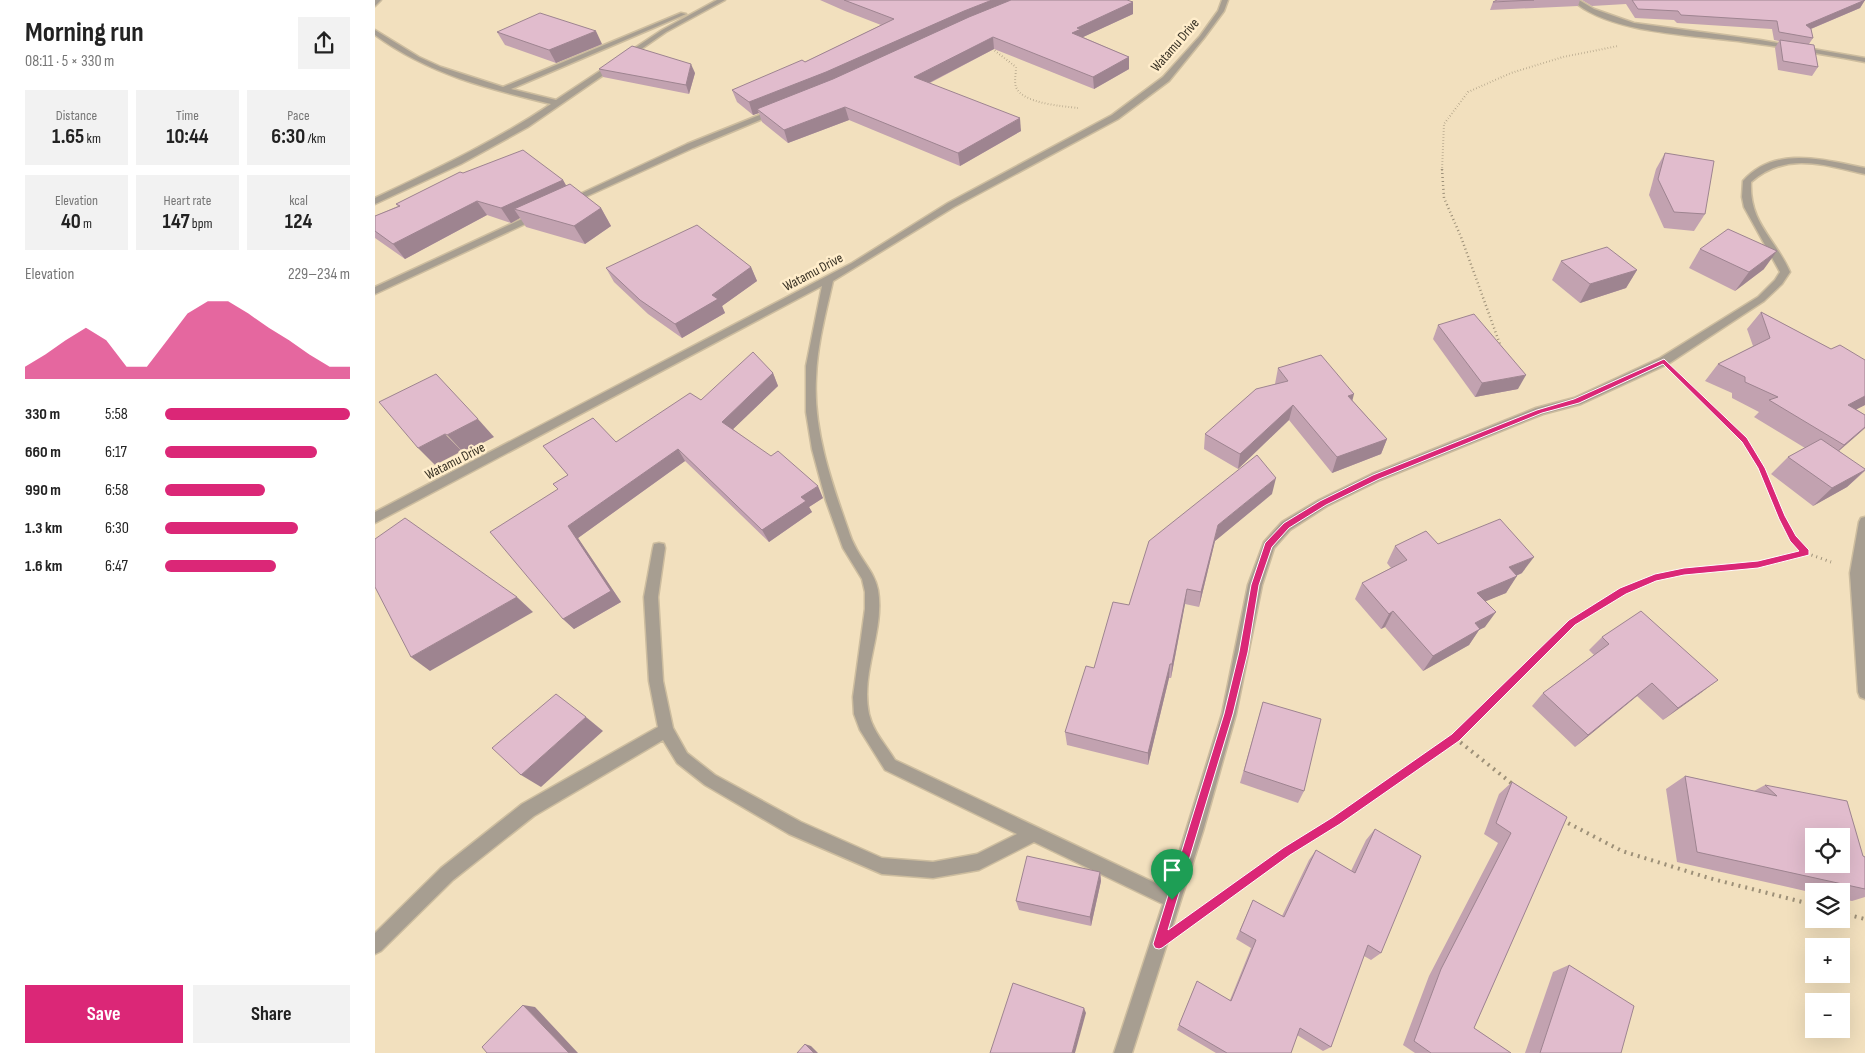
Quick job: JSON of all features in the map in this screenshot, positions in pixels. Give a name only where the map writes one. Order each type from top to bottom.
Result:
[{"type":"street","points":[[375,4],[378,0]]},
{"type":"street","points":[[375,201],[458,162],[525,125],[656,37],[722,0]]},
{"type":"street","name":"Watamu Drive","points":[[375,518],[855,265],[951,205],[1115,117],[1166,79],[1202,37],[1221,11],[1225,0]]},
{"type":"street","points":[[1575,0],[1603,15],[1647,26],[1865,60]]},
{"type":"street","points":[[503,90],[656,24],[707,7]]},
{"type":"street","points":[[375,32],[407,54],[437,68],[503,90],[557,103]]},
{"type":"street","points":[[563,204],[690,146],[780,110]]},
{"type":"street","points":[[1123,1053],[1195,831],[1229,714],[1255,585],[1268,546],[1287,526],[1323,503],[1376,477],[1540,412],[1577,401],[1664,361],[1761,300],[1779,282],[1785,272],[1781,259],[1752,213],[1746,198],[1747,181],[1762,169],[1780,162],[1807,160],[1865,171]]},
{"type":"street","points":[[375,291],[545,212]]},
{"type":"street","points":[[829,279],[818,322],[810,393],[812,417],[832,502],[851,551],[865,573],[871,589],[873,616],[860,698],[866,729],[890,765],[1172,900]]},
{"type":"street","points":[[1865,522],[1857,573],[1865,692]]},
{"type":"street","points":[[659,548],[651,597],[657,681],[666,730],[682,758],[710,780],[795,828],[882,866],[933,870],[979,862],[1034,834]]},
{"type":"street","points":[[375,945],[447,874],[528,810],[666,730]]},
{"type":"path","points":[[987,45],[1016,67],[1016,89],[1021,94],[1048,104],[1098,110],[1115,117]]},
{"type":"path","points":[[1502,350],[1461,237],[1444,198],[1442,176],[1444,124],[1468,92],[1494,80],[1563,57],[1619,46]]},
{"type":"path","points":[[1664,361],[1744,440],[1761,468],[1785,524],[1793,538],[1806,553],[1857,573]]},
{"type":"path","points":[[1199,915],[1287,851],[1337,821],[1455,738],[1572,622],[1623,591],[1655,578],[1677,573],[1758,565],[1806,553]]},
{"type":"path","points":[[1455,738],[1518,789]]},
{"type":"path","points":[[1555,815],[1621,851],[1709,878],[1805,903]]},
{"type":"path","points":[[1850,915],[1865,919]]},
{"type":"building","points":[[844,0],[992,0],[826,72],[749,102],[732,90],[802,60],[805,62],[894,19]]},
{"type":"building","points":[[1011,0],[1127,0],[1133,2],[1077,28],[1081,29],[1072,33],[1129,57],[1093,77],[993,37],[914,77],[1020,118],[958,153],[845,107],[784,130],[757,109],[833,79]]},
{"type":"building","points":[[1497,0],[1534,0],[1493,2]]},
{"type":"building","points":[[1632,0],[1865,0],[1806,25],[1811,29],[1813,38],[1779,32],[1777,21],[1681,15],[1678,11],[1638,9]]},
{"type":"building","points":[[540,13],[596,31],[549,50],[497,32]]},
{"type":"building","points":[[1780,40],[1814,45],[1818,67],[1783,61]]},
{"type":"building","points":[[632,46],[691,64],[686,85],[599,69]]},
{"type":"building","points":[[523,150],[563,180],[501,208],[477,201],[393,244],[375,231],[375,216],[400,206],[396,204],[460,172],[463,173]]},
{"type":"building","points":[[1665,153],[1714,161],[1705,214],[1674,212],[1658,179]]},
{"type":"building","points":[[570,184],[601,208],[574,226],[514,209]]},
{"type":"building","points":[[697,225],[751,267],[712,295],[718,299],[675,324],[640,300],[606,268]]},
{"type":"building","points":[[1728,229],[1777,251],[1749,272],[1700,249]]},
{"type":"building","points":[[1607,247],[1637,270],[1590,284],[1561,261]]},
{"type":"building","points":[[1761,312],[1831,349],[1840,345],[1865,360],[1865,396],[1848,405],[1865,415],[1865,427],[1844,445],[1769,400],[1778,397],[1745,382],[1745,377],[1718,364],[1770,338]]},
{"type":"building","points":[[1474,314],[1526,375],[1482,383],[1438,325]]},
{"type":"building","points":[[753,352],[773,373],[722,422],[771,456],[778,451],[818,486],[801,497],[806,501],[762,530],[678,449],[568,526],[611,591],[563,619],[490,532],[558,489],[553,484],[568,475],[543,446],[593,418],[616,442],[690,393],[701,400]]},
{"type":"building","points":[[1321,355],[1354,394],[1348,396],[1387,439],[1337,457],[1293,405],[1240,454],[1205,434],[1256,389],[1288,381],[1278,368]]},
{"type":"building","points":[[436,374],[478,419],[418,448],[379,402]]},
{"type":"building","points":[[1821,439],[1865,470],[1832,488],[1788,457]]},
{"type":"building","points":[[1257,455],[1276,478],[1218,525],[1201,592],[1187,589],[1172,664],[1170,664],[1148,753],[1065,732],[1086,666],[1094,668],[1113,602],[1129,605],[1149,541]]},
{"type":"building","points":[[405,518],[517,597],[411,657],[375,587],[375,539]]},
{"type":"building","points":[[1500,519],[1534,557],[1509,567],[1517,576],[1477,593],[1496,612],[1475,623],[1480,629],[1433,656],[1393,611],[1389,614],[1362,583],[1407,560],[1395,546],[1426,531],[1438,544]]},
{"type":"building","points":[[1641,611],[1718,680],[1678,708],[1652,683],[1588,735],[1543,693],[1609,644],[1602,637]]},
{"type":"building","points":[[556,694],[586,717],[521,775],[492,748]]},
{"type":"building","points":[[1263,702],[1321,719],[1304,791],[1244,771]]},
{"type":"building","points":[[1685,776],[1777,796],[1765,785],[1847,801],[1863,856],[1865,857],[1865,889],[1850,886],[1850,883],[1838,883],[1697,852]]},
{"type":"building","points":[[1512,782],[1567,817],[1474,1028],[1511,1053],[1431,1053],[1414,1041],[1441,969],[1511,833],[1496,823]]},
{"type":"building","points":[[1375,829],[1421,856],[1381,953],[1368,945],[1331,1047],[1300,1028],[1291,1053],[1227,1053],[1179,1025],[1197,981],[1231,1001],[1256,940],[1240,931],[1253,900],[1284,917],[1316,850],[1355,873]]},
{"type":"building","points":[[1027,856],[1100,872],[1090,917],[1016,901]]},
{"type":"building","points":[[1569,965],[1634,1006],[1621,1053],[1540,1053]]},
{"type":"building","points":[[1013,983],[1084,1008],[1072,1053],[990,1053]]},
{"type":"building","points":[[523,1005],[569,1053],[487,1053],[482,1047]]},
{"type":"building","points":[[805,1044],[814,1053],[797,1053]]},
{"type":"route","points":[[1664,361],[1744,440],[1761,468],[1781,517],[1793,538],[1806,553],[1758,565],[1684,572],[1655,578],[1623,591],[1572,622],[1455,738],[1337,821],[1287,851],[1159,944],[1172,900],[1195,831],[1229,714],[1255,585],[1268,546],[1287,526],[1323,503],[1376,477],[1540,412],[1577,401],[1664,361]]}]
